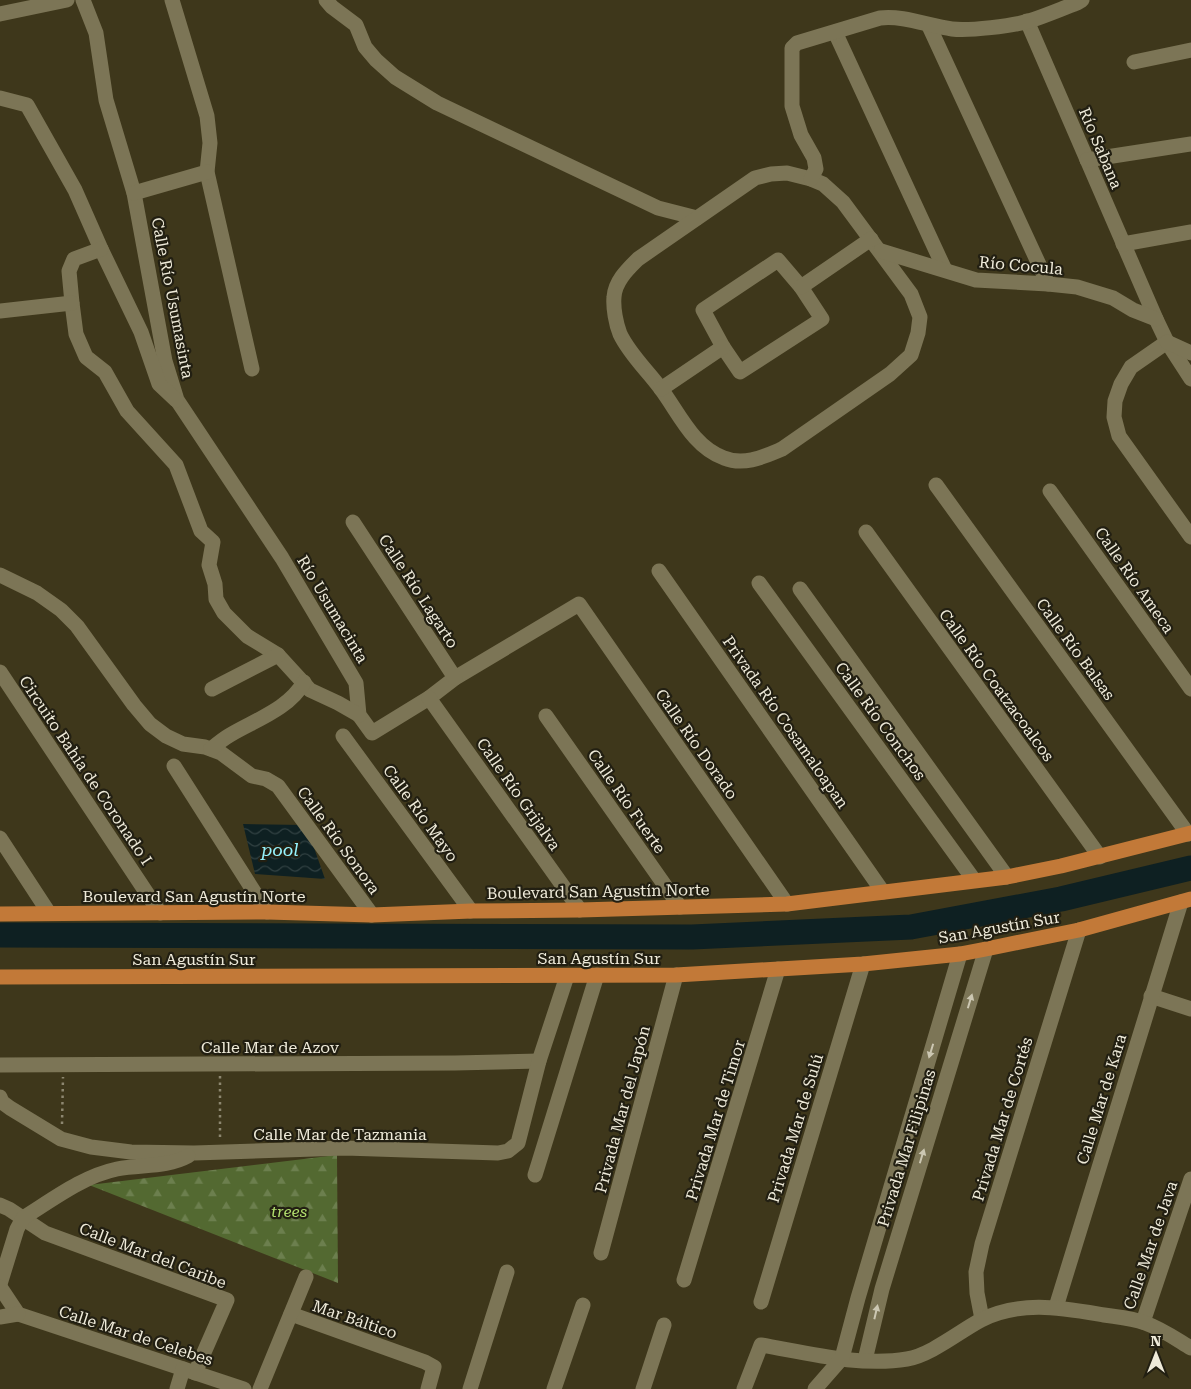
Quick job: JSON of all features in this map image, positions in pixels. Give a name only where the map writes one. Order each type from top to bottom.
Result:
[{"type":"main road","name":"Boulevard San Agustín Norte","points":[[0,914],[267,912],[372,915],[471,910],[580,910],[787,904],[1007,876],[1061,866],[1190,834]]},
{"type":"main road","name":"San Agustín Sur","points":[[0,977],[676,975],[862,964],[960,954],[986,949],[1079,930],[1186,901]]},
{"type":"street","points":[[0,14],[67,0]]},
{"type":"street","name":"Calle Río Usumasinta","points":[[83,0],[96,33],[106,100],[134,192],[165,361],[177,400],[282,558]]},
{"type":"street","points":[[172,0],[207,116],[210,143],[207,172],[252,369]]},
{"type":"street","points":[[326,0],[332,7],[356,24],[365,47],[376,60],[395,77],[437,103],[658,208],[697,218]]},
{"type":"street","points":[[811,179],[816,169],[814,158],[801,135],[792,106],[792,48],[797,43],[880,18],[891,17],[929,26],[955,29],[978,28],[1028,21],[1082,0]]},
{"type":"street","name":"Río Sabana","points":[[1028,21],[1086,160],[1156,319],[1167,342],[1191,379]]},
{"type":"street","points":[[929,26],[1048,284]]},
{"type":"street","points":[[835,32],[944,270]]},
{"type":"street","points":[[1134,62],[1191,50]]},
{"type":"street","points":[[0,98],[27,104],[75,190],[141,332],[159,384],[177,400]]},
{"type":"street","points":[[1086,160],[1191,144]]},
{"type":"street","points":[[134,192],[207,172]]},
{"type":"street","points":[[771,174],[787,174],[811,179],[823,184],[844,202],[911,294],[920,317],[918,333],[911,355],[890,374],[782,449],[744,462],[724,458],[705,448],[686,427],[662,389],[630,350],[620,333],[614,295],[622,276],[638,259],[755,178],[771,174]]},
{"type":"street","points":[[1123,244],[1191,232]]},
{"type":"street","points":[[801,287],[876,245]]},
{"type":"street","name":"Río Cocula","points":[[876,245],[976,280],[1077,287],[1113,298],[1133,310],[1156,319]]},
{"type":"street","points":[[101,249],[74,259],[69,271],[76,334],[86,357],[106,372],[127,411],[176,465],[201,530],[213,542],[209,565],[215,584],[216,599],[224,613],[247,636],[278,656],[310,690],[338,703],[359,716],[372,733],[430,698],[455,678]]},
{"type":"street","points":[[778,260],[801,287],[822,319],[740,372],[722,347],[703,310],[778,260]]},
{"type":"street","points":[[0,311],[72,303]]},
{"type":"street","points":[[1191,353],[1167,342],[1132,367],[1121,384],[1115,401],[1114,416],[1119,436],[1191,537]]},
{"type":"street","points":[[662,389],[722,347]]},
{"type":"street","name":"Calle Río Balsas","points":[[936,484],[1190,834]]},
{"type":"street","name":"Calle Río Ameca","points":[[1050,491],[1191,689]]},
{"type":"street","name":"Calle Río Lagarto","points":[[353,522],[455,678]]},
{"type":"street","name":"Calle Río Coatzacoalcos","points":[[866,532],[1100,857]]},
{"type":"street","name":"Río Usumacinta","points":[[282,558],[356,683],[359,716]]},
{"type":"street","name":"Privada Río Cosamaloapan","points":[[659,571],[883,892]]},
{"type":"street","points":[[0,575],[37,593],[62,610],[77,626],[150,724],[166,736],[183,744],[210,749],[229,736],[262,719],[292,698],[304,682]]},
{"type":"street","name":"Calle Río Conchos","points":[[760,583],[974,880]]},
{"type":"street","name":"Calle Río Conchos","points":[[800,589],[1007,876]]},
{"type":"street","name":"Calle Río Dorado","points":[[455,678],[579,604],[787,904]]},
{"type":"street","points":[[212,689],[278,656]]},
{"type":"street","name":"Circuito Bahía de Coronado I","points":[[0,672],[160,913]]},
{"type":"street","name":"Calle Río Grijalva","points":[[430,698],[580,910]]},
{"type":"street","name":"Calle Río Fuerte","points":[[546,716],[680,907]]},
{"type":"street","name":"Calle Río Mayo","points":[[343,736],[471,910]]},
{"type":"street","name":"Calle Río Sonora","points":[[210,749],[221,753],[252,776],[266,779],[278,786],[372,915]]},
{"type":"street","points":[[174,766],[267,912]]},
{"type":"street","points":[[0,838],[50,913]]},
{"type":"street","name":"Calle Mar de Kara","points":[[1056,1307],[1151,996],[1186,901]]},
{"type":"street","name":"Privada Mar de Cortés","points":[[982,1319],[977,1293],[976,1272],[982,1244],[1079,930]]},
{"type":"street","name":"Privada Mar Filipinas","points":[[865,1360],[882,1289],[986,949]]},
{"type":"street","name":"Privada Mar Filipinas","points":[[842,1358],[960,954]]},
{"type":"street","name":"Privada Mar de Sulú","points":[[761,1302],[862,964]]},
{"type":"street","name":"Privada Mar de Timor","points":[[684,1280],[778,969]]},
{"type":"street","points":[[535,1175],[597,975]]},
{"type":"street","name":"Privada Mar del Japón","points":[[601,1253],[676,975]]},
{"type":"street","name":"Calle Mar de Tazmania","points":[[0,1097],[2,1102],[10,1108],[62,1139],[91,1147],[131,1152],[194,1153],[345,1148],[498,1153],[508,1151],[518,1143],[539,1061],[567,976]]},
{"type":"street","points":[[1151,996],[1191,1009]]},
{"type":"street","name":"Calle Mar de Azov","points":[[0,1065],[220,1065],[539,1061]]},
{"type":"street","points":[[18,1314],[0,1286],[22,1218],[94,1176],[118,1169],[166,1164],[194,1153]]},
{"type":"street","name":"Calle Mar de Java","points":[[1143,1322],[1191,1179]]},
{"type":"street","name":"Calle Mar del Caribe","points":[[0,1205],[45,1233],[227,1300],[189,1371]]},
{"type":"street","points":[[470,1389],[507,1272]]},
{"type":"street","points":[[291,1314],[306,1278]]},
{"type":"street","points":[[554,1389],[583,1305]]},
{"type":"street","points":[[744,1389],[761,1345],[842,1358],[883,1361],[909,1359],[923,1354],[982,1319],[1006,1311],[1032,1306],[1056,1307],[1143,1322],[1167,1333],[1191,1348]]},
{"type":"street","name":"Calle Mar de Celebes","points":[[0,1317],[18,1314],[244,1389]]},
{"type":"street","name":"Mar Báltico","points":[[260,1389],[291,1314],[425,1362],[434,1367],[428,1389]]},
{"type":"street","points":[[643,1389],[664,1325]]},
{"type":"street","points":[[815,1389],[842,1358]]},
{"type":"street","points":[[177,1389],[189,1371]]},
{"type":"path","points":[[220,1065],[220,1152]]},
{"type":"path","points":[[62,1139],[63,1066]]},
{"type":"green space","name":"trees","points":[[337,1155],[338,1283],[89,1185]]},
{"type":"water","name":"pool","points":[[243,824],[306,825],[325,879],[255,874]]},
{"type":"waterway","points":[[0,935],[692,937],[911,927],[1061,899],[1191,868]]}]
